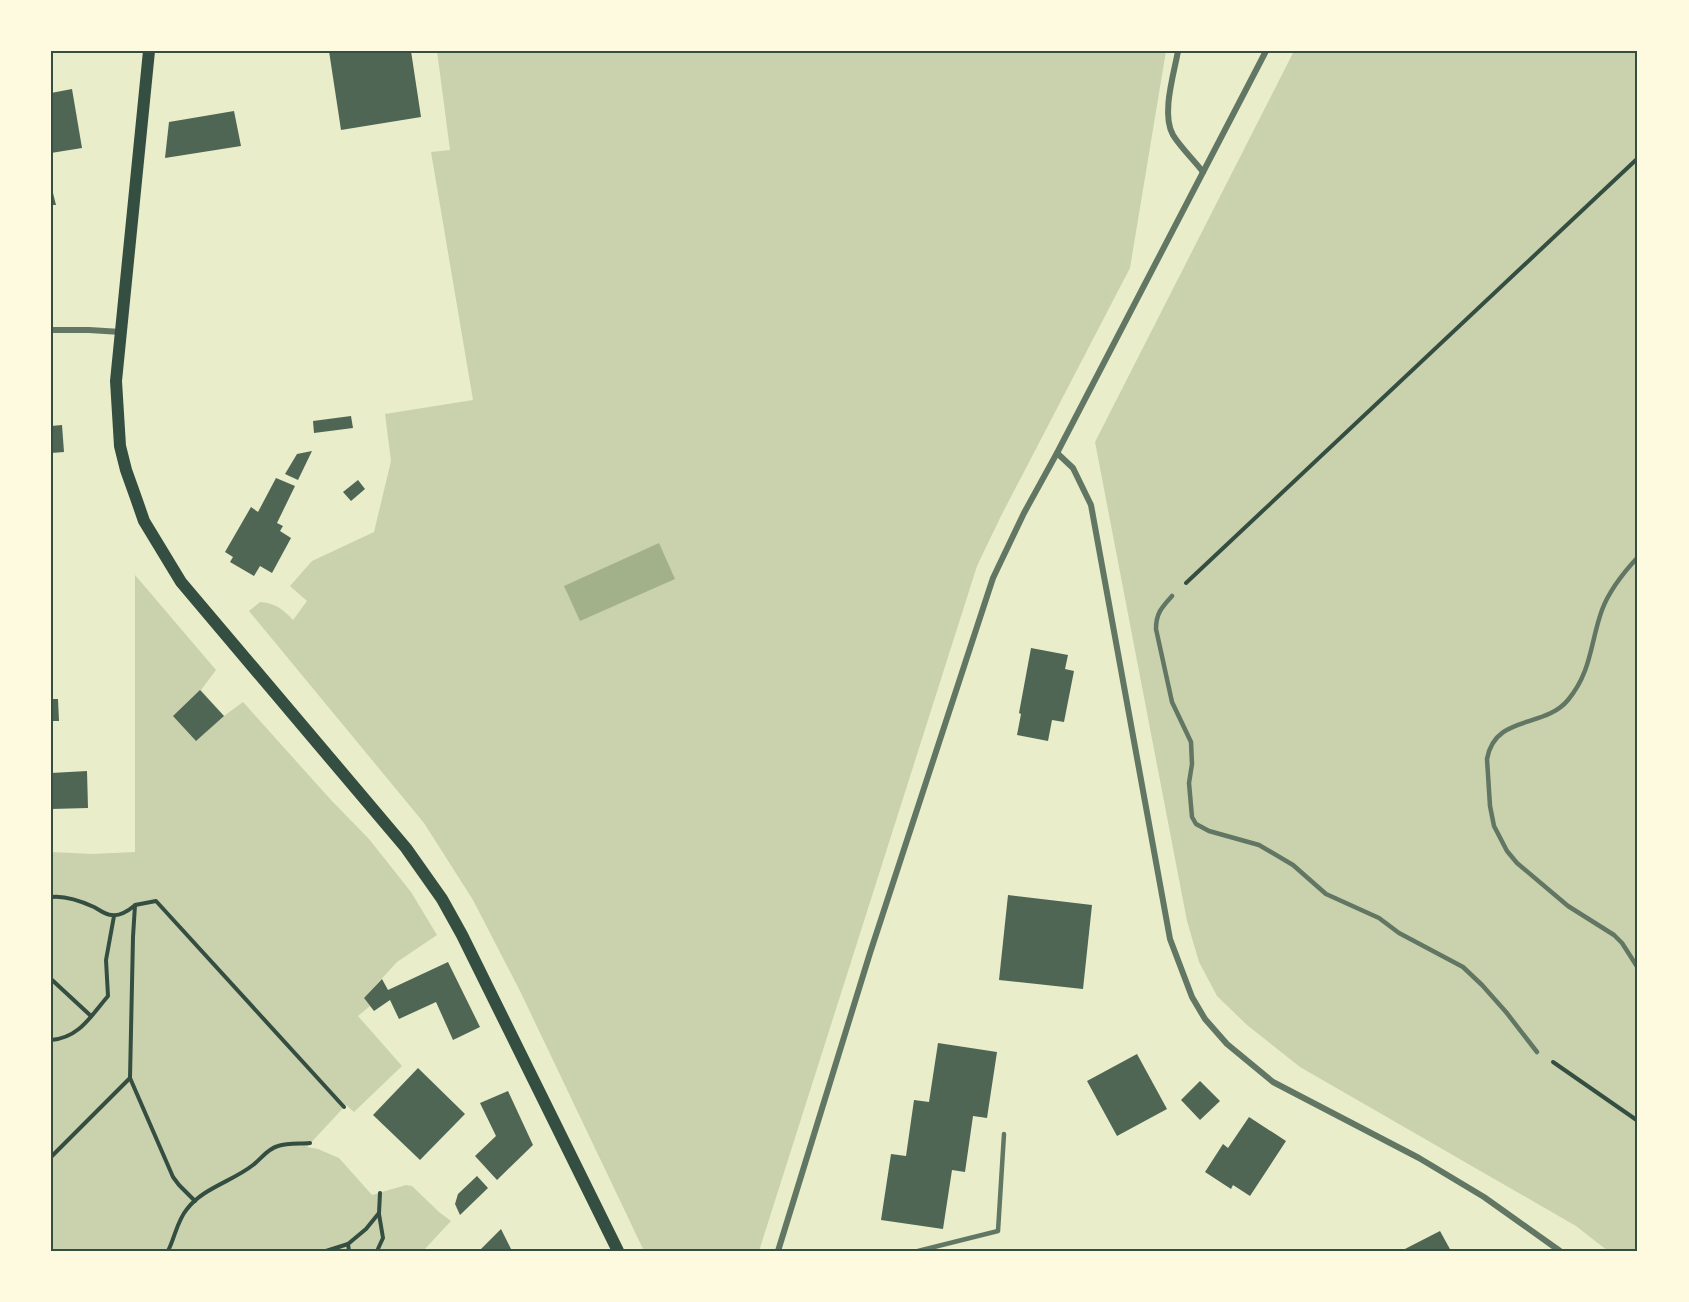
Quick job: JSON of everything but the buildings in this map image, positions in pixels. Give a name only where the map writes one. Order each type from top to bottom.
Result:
[{"type":"main road","points":[[149,51],[116,381],[120,446],[144,521],[181,582],[372,807],[442,899],[618,1251]]},
{"type":"street","points":[[1178,51],[1168,108],[1168,124],[1173,136],[1203,172]]},
{"type":"street","points":[[778,1251],[870,953],[993,578],[1023,513],[1057,453],[1266,51]]},
{"type":"street","points":[[51,330],[122,332]]},
{"type":"street","points":[[1057,453],[1072,468],[1091,506],[1170,939],[1192,997],[1205,1019],[1227,1044],[1272,1082],[1419,1158],[1484,1197],[1560,1251]]},
{"type":"lane","points":[[1638,557],[1626,571],[1602,609],[1590,659],[1582,679],[1567,701],[1555,712],[1509,727],[1492,745],[1487,759],[1490,806],[1494,826],[1507,851],[1516,863],[1568,906],[1614,935],[1638,968]]},
{"type":"lane","points":[[1172,596],[1156,618],[1156,629],[1172,702],[1191,742],[1192,764],[1189,783],[1192,817],[1197,825],[1209,831],[1259,845],[1293,865],[1326,894],[1379,918],[1399,933],[1462,967],[1500,1005],[1537,1052]]},
{"type":"lane","points":[[918,1251],[998,1231],[1004,1134]]},
{"type":"path","points":[[1172,596],[1638,158]]},
{"type":"path","points":[[51,897],[71,898],[114,916],[135,906],[156,902],[344,1107]]},
{"type":"path","points":[[135,906],[130,1078],[173,1177],[195,1201]]},
{"type":"path","points":[[51,1040],[64,1039],[78,1030],[108,996],[106,960],[114,916]]},
{"type":"path","points":[[51,979],[91,1016]]},
{"type":"path","points":[[1537,1052],[1638,1121]]},
{"type":"path","points":[[51,1157],[130,1078]]},
{"type":"path","points":[[168,1251],[177,1225],[195,1201],[246,1170],[272,1148],[310,1143]]},
{"type":"path","points":[[377,1251],[383,1238],[379,1213],[380,1193]]},
{"type":"path","points":[[326,1251],[348,1244],[366,1229],[379,1213]]},
{"type":"path","points":[[348,1244],[349,1251]]},
{"type":"shaded area","points":[[437,51],[1166,51],[1130,268],[977,566],[759,1251],[644,1251],[521,993],[473,900],[424,823],[249,611],[260,602],[270,604],[278,607],[293,620],[307,601],[290,586],[312,561],[374,532],[391,461],[385,414],[473,400],[431,152],[450,150]]},
{"type":"shaded area","points":[[1294,51],[1638,51],[1638,1251],[1608,1251],[1576,1226],[1300,1067],[1247,1025],[1217,996],[1199,962],[1187,921],[1095,442]]},
{"type":"shaded area","points":[[659,543],[675,579],[580,621],[564,586]]},
{"type":"shaded area","points":[[135,575],[216,670],[201,690],[224,716],[243,702],[369,839],[411,892],[437,935],[397,962],[364,998],[370,1006],[358,1016],[402,1066],[354,1112],[346,1105],[307,1147],[339,1158],[372,1195],[406,1185],[412,1186],[451,1221],[423,1251],[51,1251],[51,852],[92,854],[135,852]]}]
